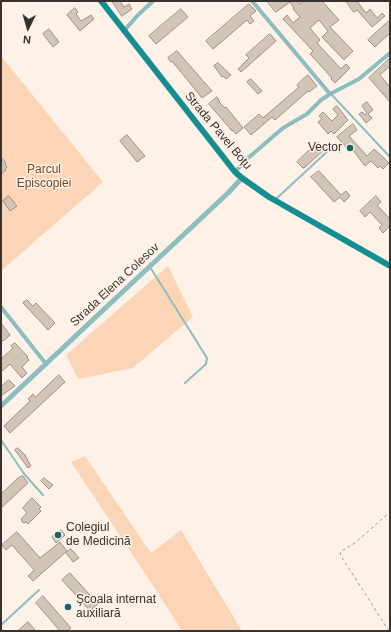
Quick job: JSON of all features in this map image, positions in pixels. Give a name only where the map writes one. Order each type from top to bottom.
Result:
[{"type":"main road","name":"Strada Pavel Boțu","points":[[101,1],[235,172],[275,200],[390,266]]},
{"type":"street","points":[[124,31],[137,16],[154,1]]},
{"type":"street","points":[[252,1],[330,94]]},
{"type":"street","points":[[235,172],[247,159],[283,128],[307,114],[321,100],[330,94],[359,79],[390,52]]},
{"type":"street","name":"Strada Elena Colesov","points":[[1,406],[150,267],[242,178]]},
{"type":"street","points":[[1,307],[46,364]]},
{"type":"lane","points":[[330,94],[390,157]]},
{"type":"lane","points":[[275,200],[331,148],[336,148],[340,152]]},
{"type":"lane","points":[[150,267],[207,358],[206,364],[185,382]]},
{"type":"lane","points":[[1,440],[25,475],[43,495]]},
{"type":"lane","points":[[1,625],[39,590]]},
{"type":"path","points":[[389,631],[341,556],[340,552],[355,543],[390,512]]},
{"type":"green space","name":"Parcul Episcopiei","points":[[1,56],[103,182],[1,271]]},
{"type":"green space","points":[[168,266],[193,317],[133,368],[78,379],[66,355]]},
{"type":"green space","points":[[85,456],[151,553],[181,530],[242,631],[182,631],[71,462]]},
{"type":"building","points":[[112,1],[120,1],[124,7],[129,4],[132,9],[122,16]]},
{"type":"building","points":[[267,1],[298,1],[300,4],[304,1],[322,1],[339,20],[330,27],[353,51],[344,60],[322,37],[328,31],[319,20],[310,28],[320,40],[317,43],[341,69],[346,64],[350,68],[335,83],[310,54],[313,51],[283,19],[287,15],[293,23],[300,17],[293,9],[294,8],[290,2],[276,12]]},
{"type":"building","points":[[346,1],[357,1],[366,13],[370,9],[377,18],[382,13],[385,16],[372,27],[357,10],[354,12]]},
{"type":"building","points":[[249,4],[256,11],[250,16],[254,21],[250,24],[247,20],[213,49],[206,41]]},
{"type":"building","points":[[75,8],[78,12],[76,14],[81,21],[91,15],[94,19],[80,31],[67,15]]},
{"type":"building","points":[[181,9],[188,17],[156,44],[149,36]]},
{"type":"building","points":[[390,20],[390,33],[375,47],[368,40]]},
{"type":"building","points":[[49,29],[59,42],[53,47],[43,34]]},
{"type":"building","points":[[270,34],[276,41],[241,72],[238,69],[249,58],[246,55]]},
{"type":"building","points":[[177,51],[212,91],[202,98],[168,58]]},
{"type":"building","points":[[390,58],[390,66],[380,75],[390,87],[390,102],[369,78]]},
{"type":"building","points":[[218,63],[231,75],[226,79],[223,76],[222,77],[214,66]]},
{"type":"building","points":[[308,75],[317,86],[309,92],[308,91],[275,120],[272,117],[251,135],[244,127],[259,114],[263,118],[299,87],[297,85]]},
{"type":"building","points":[[251,79],[262,91],[258,94],[247,82]]},
{"type":"building","points":[[217,97],[219,102],[225,108],[226,107],[243,128],[236,134],[209,104]]},
{"type":"building","points":[[367,102],[373,110],[368,114],[372,118],[366,123],[359,114],[362,112],[365,115],[367,113],[362,106]]},
{"type":"building","points":[[337,106],[348,120],[334,134],[331,131],[328,134],[318,122],[322,119],[319,116],[323,112],[332,121],[338,115],[333,109]]},
{"type":"building","points":[[353,124],[357,130],[349,136],[367,156],[374,149],[384,158],[389,163],[383,169],[380,166],[378,168],[371,161],[365,166],[349,145],[346,147],[337,137]]},
{"type":"building","points":[[127,135],[145,156],[137,162],[120,141]]},
{"type":"building","points":[[318,142],[325,149],[303,168],[297,162]]},
{"type":"building","points":[[1,157],[6,163],[5,164],[7,167],[1,174]]},
{"type":"building","points":[[319,171],[341,195],[346,191],[350,196],[344,202],[340,197],[334,202],[311,177]]},
{"type":"building","points":[[9,196],[17,206],[10,211],[3,201]]},
{"type":"building","points":[[376,196],[381,202],[377,205],[390,219],[390,226],[383,233],[379,228],[382,225],[370,212],[365,217],[360,211]]},
{"type":"building","points":[[27,300],[33,306],[36,303],[55,323],[48,330],[23,303]]},
{"type":"building","points":[[1,323],[10,335],[3,341],[1,339]]},
{"type":"building","points":[[15,343],[29,360],[22,367],[27,373],[22,378],[10,364],[1,372],[1,359],[13,348],[11,346]]},
{"type":"building","points":[[59,375],[65,382],[10,433],[4,426],[30,401],[28,399],[33,394],[35,397]]},
{"type":"building","points":[[9,380],[15,386],[1,396],[1,387]]},
{"type":"building","points":[[18,448],[25,455],[31,466],[28,468],[15,450]]},
{"type":"building","points":[[23,476],[28,483],[1,508],[1,494],[18,478]]},
{"type":"building","points":[[44,478],[53,485],[49,489],[41,481]]},
{"type":"building","points":[[32,498],[41,507],[39,509],[41,511],[28,524],[26,522],[23,523],[21,519],[27,513],[23,508]]},
{"type":"building","points":[[61,530],[65,535],[56,543],[52,537]]},
{"type":"building","points":[[17,532],[40,558],[60,542],[67,551],[33,581],[28,576],[34,570],[12,545],[6,550],[2,545]]},
{"type":"building","points":[[71,549],[79,558],[73,562],[66,553]]},
{"type":"building","points":[[70,573],[98,604],[90,611],[62,580]]},
{"type":"building","points":[[43,596],[71,628],[67,631],[60,631],[36,603]]},
{"type":"building","points":[[28,622],[36,631],[18,631]]},
{"type":"place","name":"Vector","points":[[350,148]]},
{"type":"place","name":"Colegiul de Medicină","points":[[58,535]]},
{"type":"place","name":"Şcoala internat auxiliară","points":[[68,607]]}]
